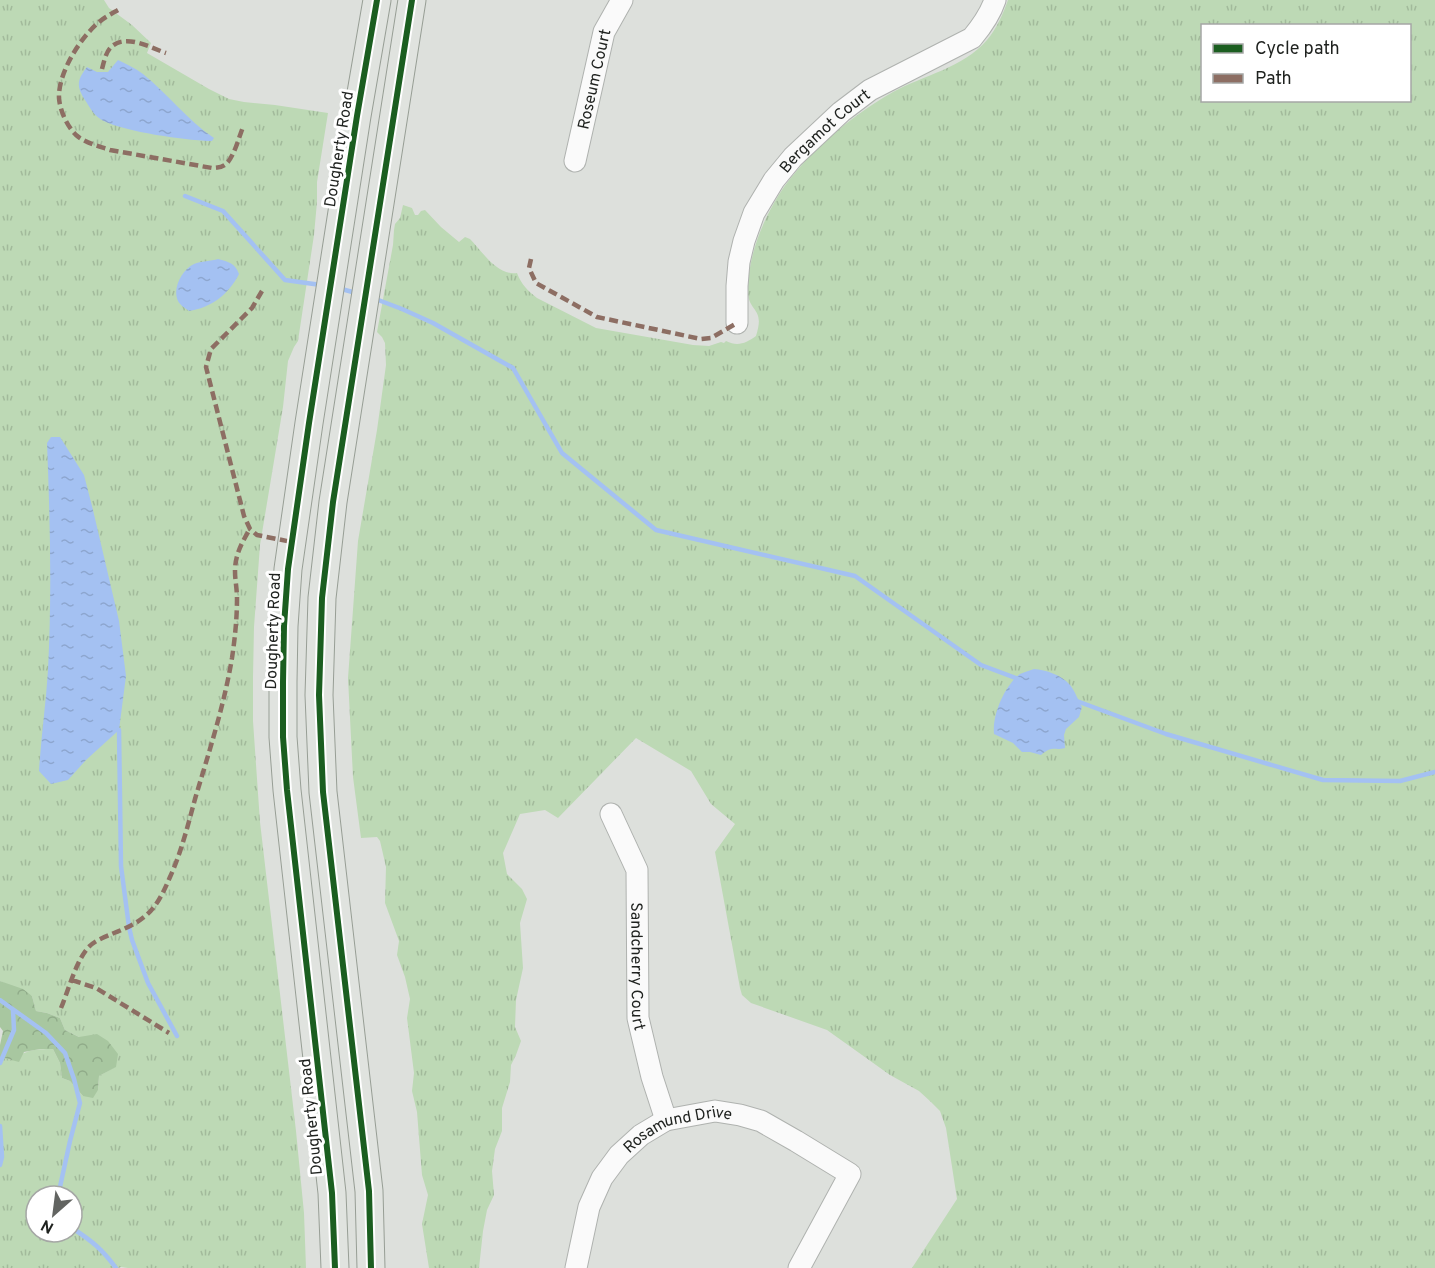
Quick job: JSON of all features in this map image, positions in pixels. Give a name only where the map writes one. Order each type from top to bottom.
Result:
[{"type":"main road","name":"Dougherty Road","points":[[335,1268],[332,1193],[287,790],[283,737],[284,626],[288,569],[321,345],[377,0]]},
{"type":"main road","points":[[372,1268],[369,1191],[325,803],[318,695],[322,598],[327,549],[412,0]]},
{"type":"street","name":"Roseum Court","points":[[575,161],[604,32],[622,0]]},
{"type":"street","name":"Bergamot Court","points":[[737,323],[739,262],[744,241],[754,213],[774,180],[793,157],[841,111],[870,90],[972,38],[983,25],[995,0]]},
{"type":"street","name":"Sandcherry Court","points":[[611,814],[637,870],[638,1018],[652,1077],[666,1120]]},
{"type":"street","name":"Rosamund Drive","points":[[576,1268],[589,1207],[602,1178],[620,1155],[641,1135],[666,1120],[716,1111],[740,1114],[761,1121],[850,1174],[799,1268]]},
{"type":"green space","points":[[0,0],[104,0],[109,8],[151,43],[147,53],[209,89],[229,99],[328,113],[317,182],[314,235],[298,341],[288,361],[283,407],[260,545],[253,677],[253,721],[260,822],[296,1131],[304,1213],[306,1268],[0,1268],[0,1057],[11,1060],[31,1051],[53,1049],[60,1063],[62,1078],[70,1081],[83,1096],[98,1090],[99,1076],[115,1067],[79,1037],[65,1030],[60,1018],[36,1011],[32,996],[0,981]]},
{"type":"green space","points":[[1008,0],[1435,0],[1435,1268],[912,1268],[957,1199],[946,1128],[940,1111],[919,1091],[890,1075],[827,1030],[751,1003],[742,995],[715,852],[735,824],[711,804],[691,771],[636,738],[558,818],[545,810],[520,814],[503,853],[507,874],[522,889],[527,899],[520,923],[523,968],[516,1000],[515,1027],[521,1041],[511,1065],[510,1082],[502,1108],[502,1131],[495,1149],[492,1171],[494,1195],[487,1210],[479,1268],[429,1268],[422,1224],[428,1195],[422,1175],[417,1112],[412,1091],[414,1073],[407,1018],[410,999],[397,955],[399,941],[385,903],[386,867],[380,841],[377,837],[361,838],[353,777],[348,678],[358,541],[386,365],[385,343],[377,332],[395,224],[400,218],[403,205],[412,208],[415,215],[425,210],[459,242],[465,237],[470,239],[497,267],[503,271],[517,273],[525,287],[537,298],[596,328],[693,345],[709,346],[726,341],[734,344],[745,342],[756,336],[759,320],[748,294],[752,258],[763,224],[784,187],[811,155],[843,126],[893,92],[967,58],[987,40]]},
{"type":"green space","points":[[0,981],[23,989],[32,996],[36,1011],[60,1018],[65,1030],[79,1037],[97,1034],[108,1041],[118,1054],[116,1067],[99,1076],[98,1090],[93,1098],[83,1096],[70,1081],[62,1078],[60,1063],[53,1049],[24,1052],[19,1062],[0,1057],[3,1031],[0,1027]]},
{"type":"water","points":[[118,60],[143,74],[214,138],[212,141],[136,131],[108,123],[97,116],[82,95],[79,87],[81,76],[87,67],[97,72],[108,72]]},
{"type":"water","points":[[218,259],[236,267],[239,274],[219,299],[205,307],[189,311],[181,305],[176,296],[179,280],[194,264]]},
{"type":"water","points":[[51,437],[60,437],[84,475],[119,621],[126,676],[119,730],[68,780],[51,784],[39,771],[49,642],[50,557],[47,443]]},
{"type":"water","points":[[1034,669],[1054,674],[1067,681],[1082,707],[1079,717],[1066,729],[1065,748],[1051,749],[1041,755],[1022,752],[1013,743],[994,734],[997,710],[1009,685],[1020,674]]},
{"type":"waterway","points":[[185,196],[223,211],[285,280],[321,285]]},
{"type":"waterway","points":[[338,288],[356,293]]},
{"type":"waterway","points":[[373,298],[433,323],[513,368],[562,453],[656,530],[855,576],[981,665],[1021,680]]},
{"type":"waterway","points":[[1074,700],[1166,734],[1323,780],[1400,781],[1435,772]]},
{"type":"waterway","points":[[119,730],[121,866],[129,927],[148,983],[177,1036]]},
{"type":"waterway","points":[[0,1000],[46,1033],[65,1053],[74,1079],[80,1103],[61,1184]]},
{"type":"waterway","points":[[0,1063],[14,1030],[13,1010]]},
{"type":"waterway","points":[[0,1126],[2,1157],[0,1165]]},
{"type":"waterway","points":[[84,1236],[116,1268]]},
{"type":"marked path","points":[[118,10],[99,22],[85,37],[66,67],[62,78],[59,98],[61,108],[67,123],[76,135],[110,150],[214,168],[223,166],[229,161],[243,127]]},
{"type":"marked path","points":[[102,69],[109,49],[124,41],[131,41],[166,53]]},
{"type":"marked path","points":[[531,259],[529,268],[536,283],[597,317],[701,339],[711,338],[737,323]]},
{"type":"marked path","points":[[262,291],[252,308],[211,349],[206,367],[244,516],[250,529],[257,535],[292,542]]},
{"type":"marked path","points":[[61,1008],[76,969],[87,949],[99,939],[143,918],[160,898],[174,868],[225,694],[236,628],[235,565],[250,529]]},
{"type":"marked path","points":[[72,980],[96,988],[169,1033]]},
{"type":"cycle path","points":[[335,1268],[332,1193],[287,790],[283,737],[284,626],[288,569],[309,423],[377,0]]},
{"type":"cycle path","points":[[371,1268],[369,1191],[323,792],[319,695],[322,598],[333,502],[412,0]]}]
